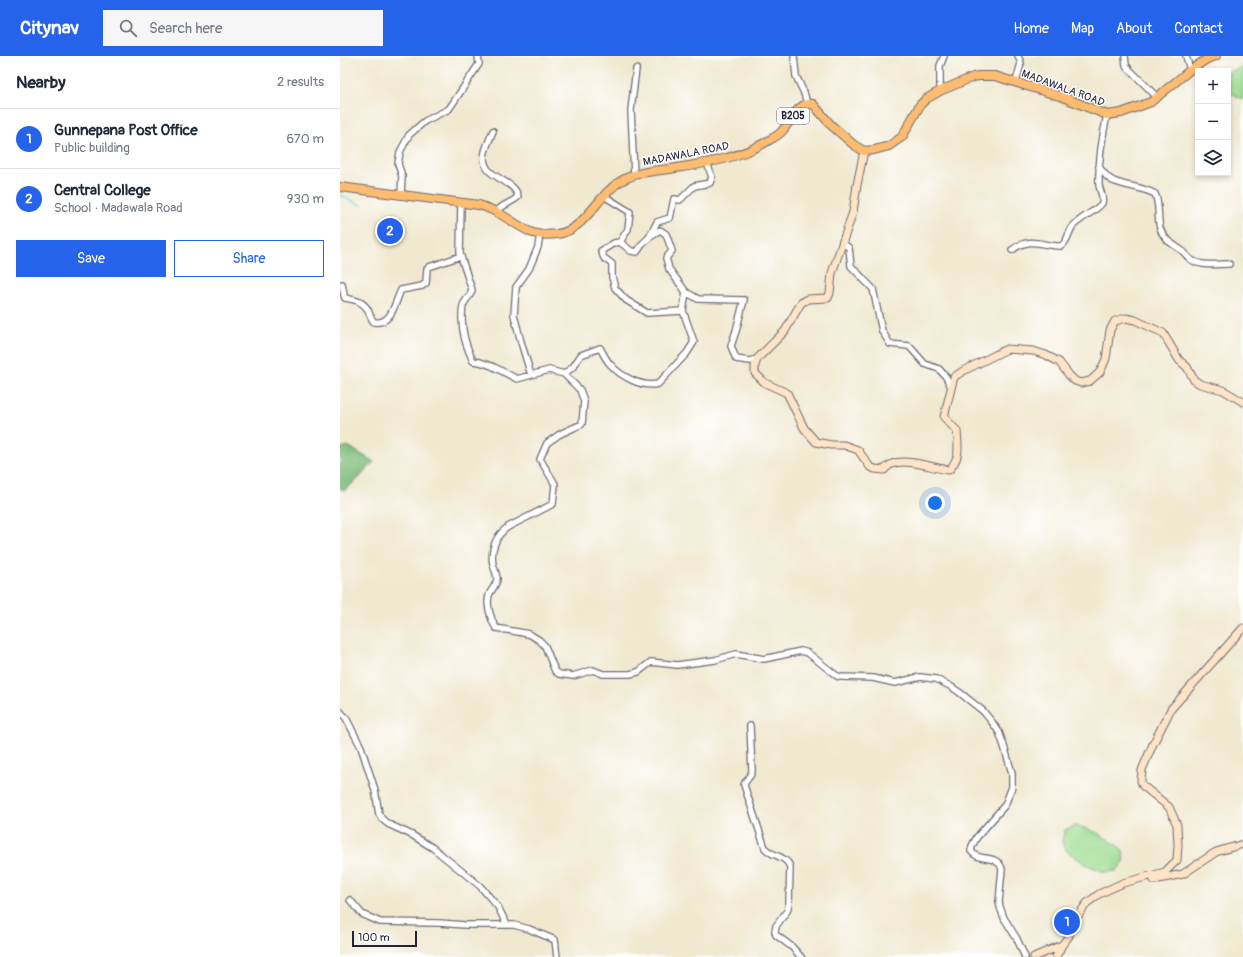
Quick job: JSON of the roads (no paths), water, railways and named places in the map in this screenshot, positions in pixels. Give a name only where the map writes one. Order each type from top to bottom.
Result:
[{"type":"main road","name":"MADAWALA ROAD","points":[[864,150],[882,149],[889,146],[902,137],[920,105],[926,99],[940,91],[979,76],[994,76],[1016,82],[1063,97],[1107,115],[1128,111],[1158,98],[1190,70],[1206,59],[1216,56]]},
{"type":"main road","name":"MADAWALA ROAD","points":[[340,188],[479,205],[496,212],[534,233],[559,234],[573,229],[620,181],[634,175],[708,163],[740,154],[772,139],[783,131],[800,108],[807,103]]},
{"type":"main road","name":"B205","points":[[807,103],[813,104],[836,130],[854,145],[864,150]]},
{"type":"street","points":[[401,195],[402,176],[398,164],[400,152],[409,135],[425,121],[448,109],[479,64],[478,56]]},
{"type":"street","points":[[794,56],[796,76],[807,103]]},
{"type":"street","points":[[1016,82],[1021,63],[1018,56]]},
{"type":"street","points":[[1125,56],[1126,65],[1129,70],[1158,98]]},
{"type":"street","points":[[1186,56],[1190,70]]},
{"type":"street","points":[[940,91],[940,66],[943,57]]},
{"type":"street","points":[[634,175],[631,110],[636,69]]},
{"type":"street","points":[[1012,250],[1019,244],[1028,243],[1058,246],[1064,245],[1072,227],[1081,218],[1100,206],[1103,198],[1100,190],[1099,167],[1107,115]]},
{"type":"street","points":[[493,131],[484,158],[485,163],[497,178],[508,183],[517,191],[518,197],[502,206],[496,212]]},
{"type":"street","points":[[683,311],[647,313],[621,295],[615,288],[612,277],[612,264],[604,258],[601,252],[614,243],[620,242],[631,251],[637,252],[644,242],[660,230],[666,234],[672,251],[666,258],[669,269],[686,292],[698,299],[744,300],[731,346],[736,359],[750,361],[757,359],[785,331],[801,303],[808,299],[828,298],[832,273],[853,212],[864,150]]},
{"type":"street","points":[[649,238],[657,222],[670,218],[674,199],[680,200],[694,186],[710,183],[712,177],[708,163]]},
{"type":"street","points":[[1099,167],[1106,176],[1115,182],[1140,188],[1155,194],[1158,199],[1159,222],[1164,238],[1184,252],[1190,259],[1195,262],[1205,264],[1229,264]]},
{"type":"street","points":[[604,196],[630,212],[628,229],[620,242]]},
{"type":"street","points":[[461,202],[461,256],[472,290],[471,296],[464,303],[462,308],[464,342],[473,361],[492,366],[518,379],[549,370],[564,374],[580,390],[584,401],[582,424],[560,434],[547,443],[540,459],[556,484],[553,504],[503,530],[497,538],[492,555],[497,577],[496,583],[489,595],[488,602],[496,628],[529,634],[545,646],[556,673],[571,676],[593,670],[603,674],[630,674],[638,672],[651,662],[677,665],[716,660],[736,654],[764,659],[801,651],[808,653],[837,676],[841,677],[873,678],[895,683],[920,677],[930,677],[950,686],[983,711],[992,722],[1002,740],[1011,768],[1012,783],[1008,799],[974,841],[971,851],[978,857],[996,860],[1000,865],[1002,869],[999,902],[1000,907],[1004,918],[1017,939],[1025,957]]},
{"type":"street","points":[[531,375],[514,315],[516,286],[529,269],[538,247],[540,234]]},
{"type":"street","points":[[842,242],[849,248],[852,266],[873,289],[882,331],[890,344],[909,346],[925,364],[939,370],[946,377],[951,387]]},
{"type":"street","points":[[342,284],[345,298],[357,300],[363,304],[374,322],[384,322],[394,308],[401,290],[422,286],[426,283],[427,269],[429,267],[461,256]]},
{"type":"street","points":[[564,374],[573,367],[581,355],[600,348],[609,364],[633,381],[654,385],[658,384],[687,353],[694,342],[683,311],[686,292]]},
{"type":"street","points":[[757,359],[755,373],[765,383],[787,393],[804,428],[816,442],[831,445],[844,445],[858,450],[870,467],[884,470],[891,464],[902,462],[949,470],[955,463],[959,451],[958,431],[944,417],[954,377],[963,371],[1007,349],[1033,351],[1046,355],[1059,362],[1075,381],[1081,383],[1090,381],[1100,372],[1106,359],[1110,330],[1115,321],[1126,318],[1135,320],[1163,333],[1179,360],[1187,367],[1194,380],[1200,384],[1223,390],[1243,402]]},
{"type":"street","points":[[1056,957],[1086,903],[1099,894],[1123,883],[1166,872],[1177,860],[1177,825],[1169,807],[1144,786],[1141,781],[1142,770],[1153,744],[1171,709],[1243,628]]},
{"type":"street","points":[[340,711],[346,718],[361,747],[375,790],[379,814],[382,819],[388,824],[412,835],[432,848],[480,886],[498,907],[507,925]]},
{"type":"street","points":[[750,726],[752,771],[744,785],[765,848],[770,853],[784,859],[790,867],[788,904],[784,915],[776,926],[775,932],[776,935],[792,947],[801,957]]},
{"type":"street","points":[[1123,883],[1131,884],[1183,874],[1216,852],[1243,844]]},
{"type":"street","points":[[350,900],[362,914],[380,922],[507,925],[529,929],[553,938],[556,942],[557,957]]},
{"type":"street","points":[[1034,957],[1062,945]]},
{"type":"waterway","points":[[340,195],[361,205]]},
{"type":"place","name":"Central College","points":[[390,231]]},
{"type":"place","name":"Gunnepana Post Office","points":[[1067,922]]}]
